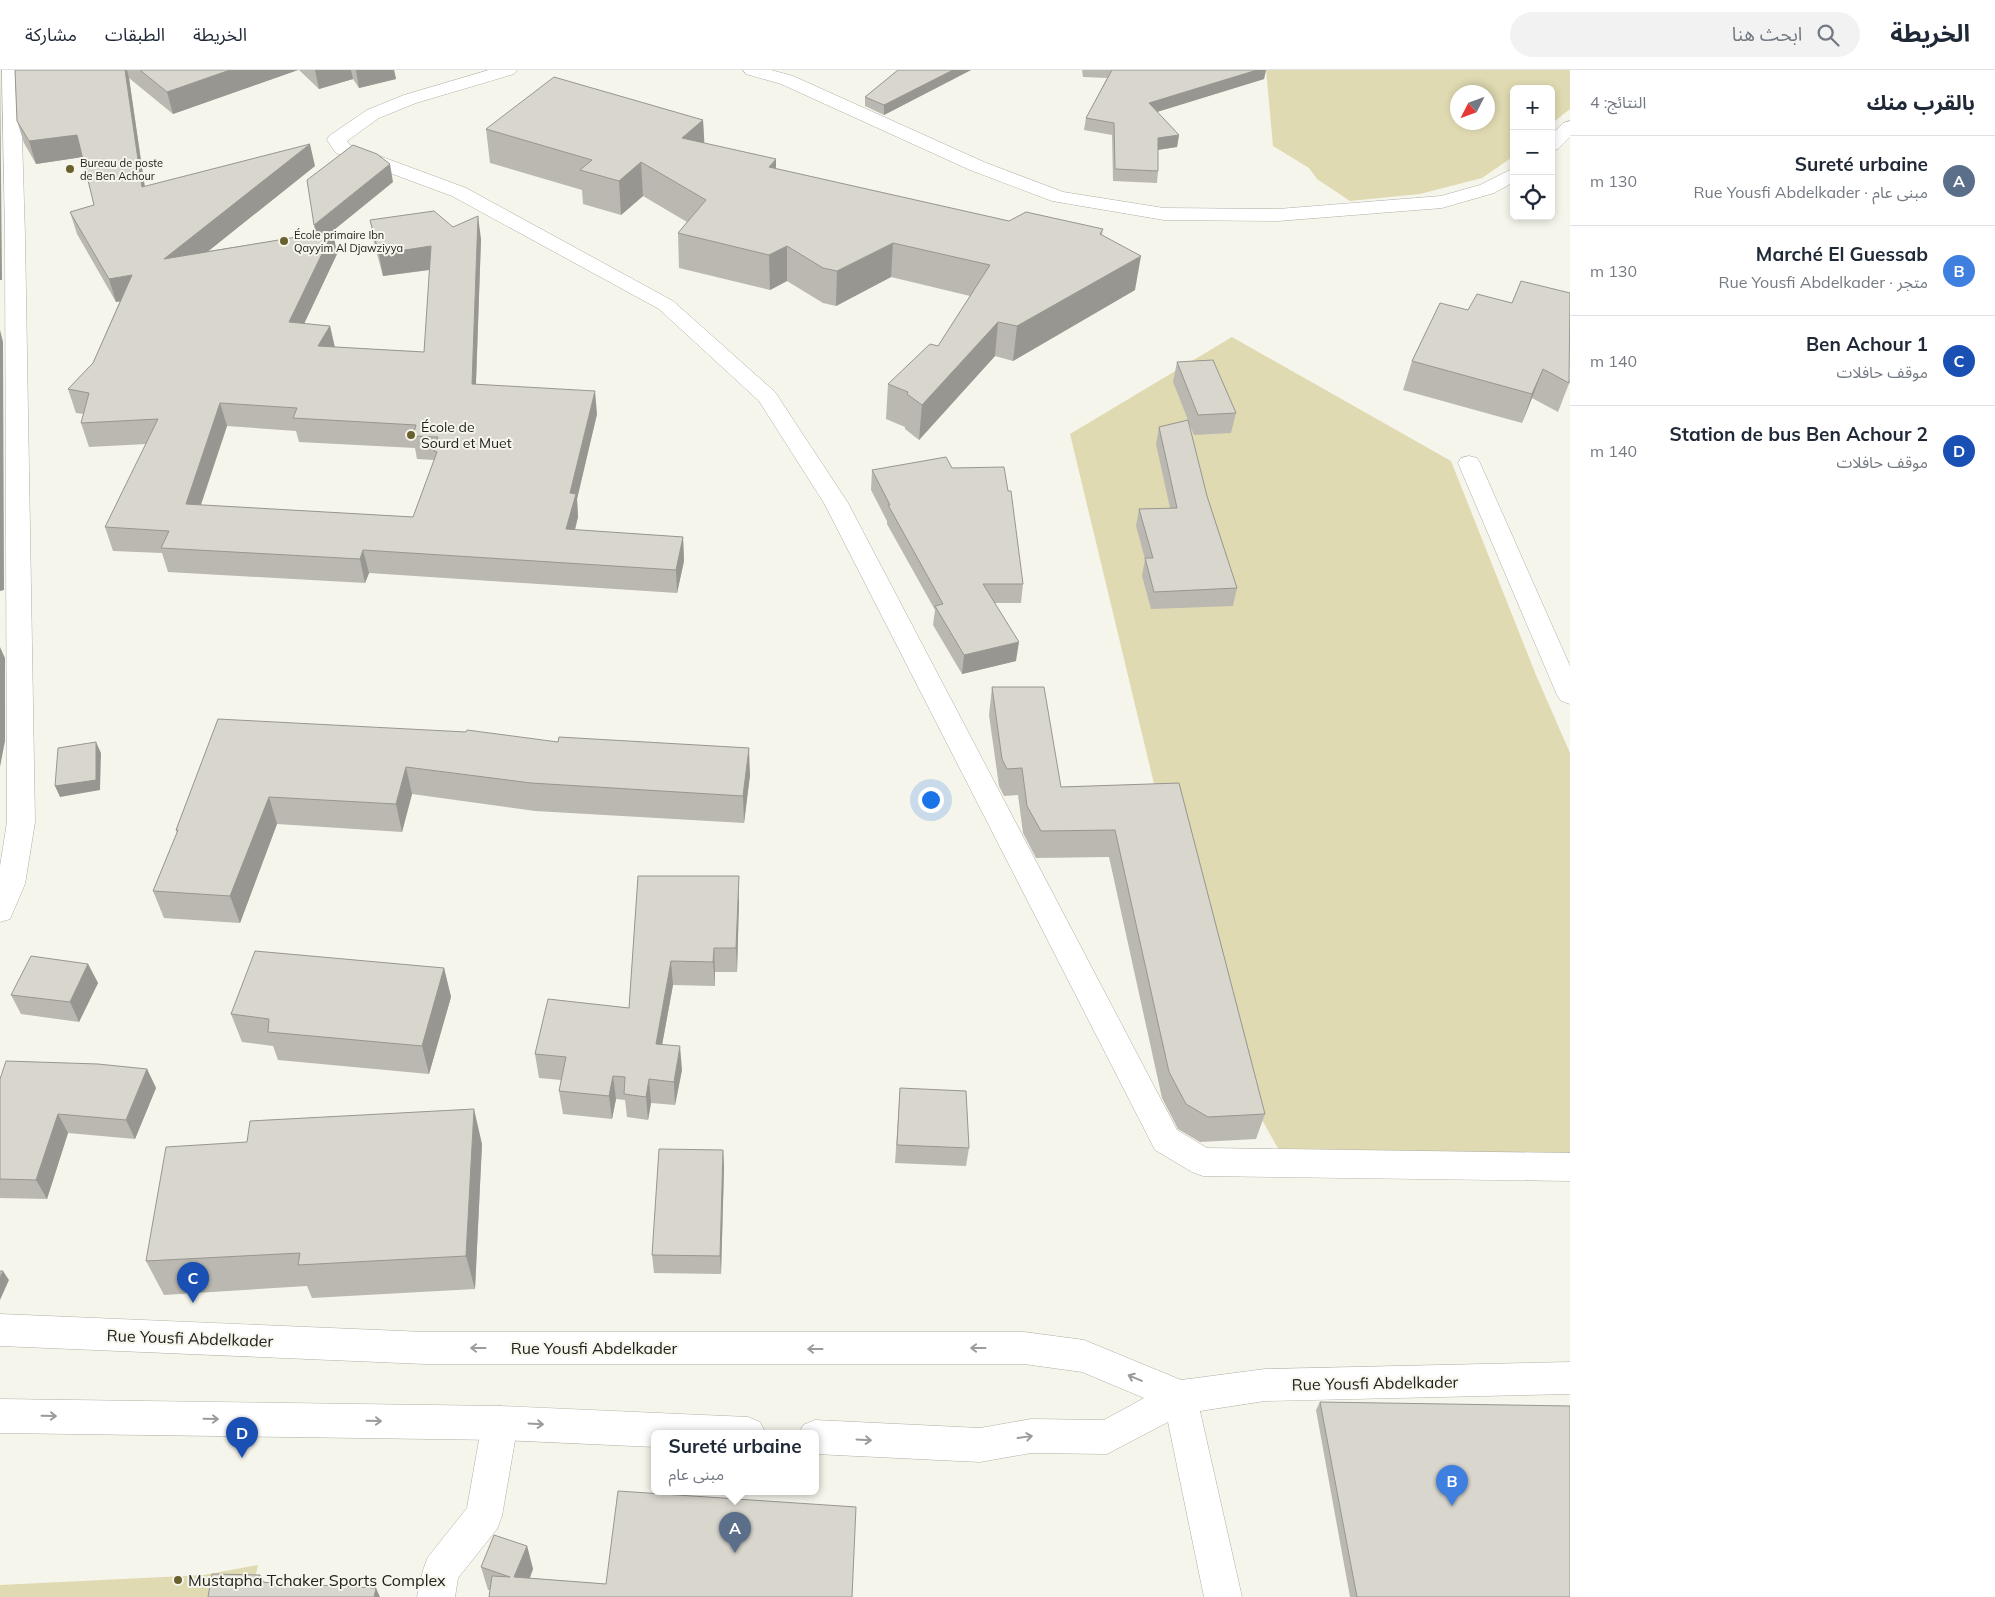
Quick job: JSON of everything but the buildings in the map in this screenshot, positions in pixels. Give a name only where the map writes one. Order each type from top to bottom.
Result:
[{"type":"main road","points":[[0,911],[11,884],[21,822],[8,375],[7,142],[11,70]]},
{"type":"main road","points":[[508,70],[392,106],[374,114],[336,140],[343,149],[459,192],[666,305],[767,397],[836,503],[1166,1140],[1203,1162],[1570,1167]]},
{"type":"main road","points":[[752,70],[787,80],[977,166],[1059,197],[1164,214],[1278,214],[1442,202],[1487,189],[1512,175]]},
{"type":"main road","points":[[1555,142],[1570,127]]},
{"type":"main road","points":[[1469,463],[1559,642],[1570,695]]},
{"type":"main road","name":"Rue Yousfi Abdelkader","points":[[0,1330],[425,1348],[1024,1348],[1084,1356],[1180,1397]]},
{"type":"main road","name":"Rue Yousfi Abdelkader","points":[[819,1437],[980,1445],[1031,1436],[1107,1437],[1180,1397],[1265,1385],[1570,1378]]},
{"type":"main road","points":[[1180,1397],[1223,1597]]},
{"type":"main road","points":[[0,1416],[500,1423],[658,1430]]},
{"type":"main road","points":[[436,1597],[441,1570],[484,1516],[500,1423]]},
{"type":"shaded area","points":[[1266,70],[1570,70],[1570,109],[1555,121],[1555,85],[1510,85],[1510,159],[1482,178],[1420,194],[1350,201],[1317,179],[1309,168],[1273,146]]},
{"type":"shaded area","points":[[1232,337],[1451,461],[1536,675],[1570,753],[1570,1154],[1280,1152],[1214,1034],[1070,434]]},
{"type":"shaded area","name":"Mustapha Tchaker Sports Complex","points":[[258,1565],[251,1597],[0,1597],[0,1585],[204,1575]]},
{"type":"place","name":"Bureau de poste de Ben Achour","points":[[70,169]]},
{"type":"place","name":"École primaire Ibn Qayyim Al Djawziyya","points":[[284,241]]},
{"type":"place","name":"École de Sourd et Muet","points":[[411,435]]},
{"type":"place","name":"Ben Achour 1","points":[[193,1303]]},
{"type":"place","name":"Station de bus Ben Achour 2","points":[[242,1458]]},
{"type":"place","name":"Marché El Guessab","points":[[1452,1506]]},
{"type":"place","name":"Sureté urbaine","points":[[735,1553]]},
{"type":"place","name":"Mustapha Tchaker Sports Complex","points":[[178,1580]]}]
